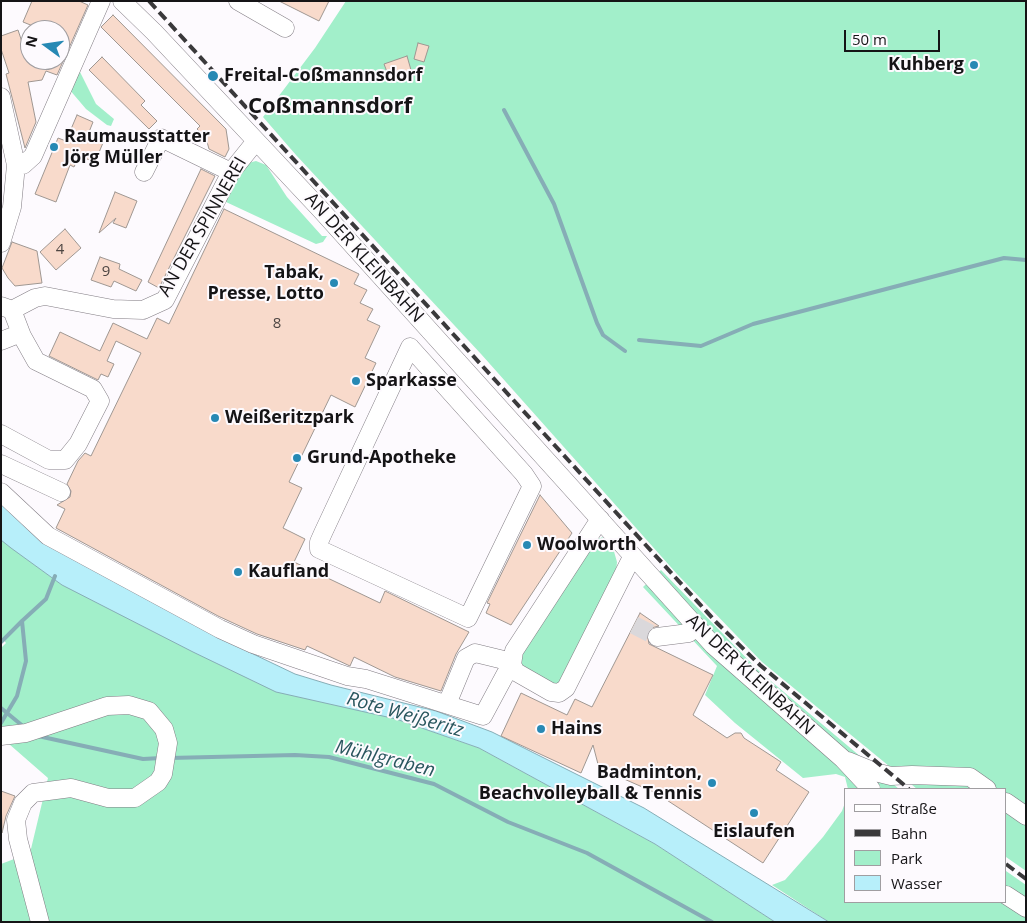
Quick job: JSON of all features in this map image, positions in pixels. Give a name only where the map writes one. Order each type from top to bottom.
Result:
[{"type":"street","points":[[16,165],[23,164],[33,156],[101,1]]},
{"type":"street","name":"AN DER KLEINBAHN","points":[[122,1],[154,32],[256,141],[696,626],[778,704],[843,759],[870,788]]},
{"type":"street","points":[[238,1],[285,28]]},
{"type":"street","points":[[1,97],[16,165],[14,198],[1,243]]},
{"type":"street","points":[[144,172],[161,138],[230,172]]},
{"type":"street","name":"AN DER SPINNEREI","points":[[6,308],[45,296],[122,310],[143,310],[165,300],[230,172],[256,141]]},
{"type":"street","points":[[1,434],[49,460],[65,460],[78,444],[100,401],[93,389],[36,361],[6,308]]},
{"type":"street","points":[[410,347],[524,474],[532,486],[468,618],[319,549],[319,542],[323,533],[410,347],[424,325]]},
{"type":"street","points":[[1,341],[21,333]]},
{"type":"street","points":[[524,474],[543,456]]},
{"type":"street","points":[[1,464],[61,492]]},
{"type":"street","points":[[1,492],[48,536],[253,644],[347,676],[366,679],[483,716],[512,662],[514,651],[600,519]]},
{"type":"street","points":[[512,662],[516,672],[551,692],[559,693],[566,688],[632,557]]},
{"type":"street","points":[[657,637],[690,633],[696,626]]},
{"type":"street","points":[[447,704],[466,658],[475,653],[512,662]]},
{"type":"street","points":[[1,736],[32,730],[107,706],[129,705],[149,710],[164,729],[168,743],[166,766],[158,782],[135,798],[108,798],[71,788],[33,793],[23,803],[16,820],[18,840],[40,922]]},
{"type":"street","points":[[843,759],[875,772],[891,776],[970,777],[986,788]]},
{"type":"street","points":[[1007,803],[1026,816]]},
{"type":"street","points":[[1007,895],[1026,908]]},
{"type":"green space","points":[[346,1],[1026,1],[1026,871],[1007,858],[1007,788],[916,788],[762,662],[677,574],[481,354],[263,117],[315,48]]},
{"type":"green space","points":[[78,68],[96,104],[114,119],[111,126],[86,109],[69,89]]},
{"type":"green space","points":[[256,161],[266,165],[287,197],[322,236],[327,236],[323,242],[316,244],[226,202],[242,170],[248,163]]},
{"type":"green space","points":[[598,536],[600,539],[602,537],[613,548],[617,562],[616,572],[559,683],[552,684],[522,666],[520,659]]},
{"type":"green space","points":[[1,540],[62,585],[396,719],[479,748],[655,844],[775,922],[1,922],[1,864],[30,853],[48,778],[1,737],[1,648],[6,643],[1,637]]},
{"type":"green space","points":[[661,570],[759,671],[898,788],[848,788],[845,777],[836,774],[803,778],[735,723],[705,695],[717,666],[643,587]]},
{"type":"green space","points":[[844,806],[844,903],[1007,903],[1007,872],[1026,885],[1026,922],[829,922],[772,885],[785,880],[823,837]]},
{"type":"water","name":"Rote Weißeritz","points":[[1,504],[249,652],[295,674],[331,685],[436,711],[492,732],[644,808],[829,922],[775,922],[655,844],[479,748],[396,719],[276,692],[193,652],[62,585],[11,548],[1,540]]},
{"type":"building","points":[[32,1],[79,1],[88,5],[70,46],[70,20],[24,20]]},
{"type":"building","points":[[279,1],[329,1],[319,21]]},
{"type":"building","points":[[113,15],[226,129],[229,149],[225,157],[209,149],[206,138],[197,129],[200,126],[101,27]]},
{"type":"building","points":[[18,30],[20,36],[20,70],[59,70],[57,75],[46,71],[42,80],[28,82],[36,122],[25,148],[6,74],[9,73],[1,49],[1,36]]},
{"type":"building","points":[[418,43],[429,46],[424,62],[414,59]]},
{"type":"building","points":[[407,56],[411,70],[389,77],[384,64]]},
{"type":"building","points":[[102,57],[145,101],[141,105],[157,121],[149,129],[89,70]]},
{"type":"building","points":[[77,115],[93,122],[89,132],[105,138],[95,162],[79,156],[74,167],[70,165],[56,202],[35,194],[58,138],[66,141]]},
{"type":"building","points":[[201,169],[215,176],[159,288],[148,282]]},
{"type":"building","points":[[115,192],[137,201],[126,228],[113,223],[116,218],[99,233]]},
{"type":"building","name":"Weißeritzpark","points":[[224,209],[359,274],[354,284],[367,290],[360,303],[373,309],[367,320],[380,326],[365,358],[376,363],[355,407],[331,395],[289,482],[302,488],[283,528],[305,539],[294,562],[380,603],[385,591],[469,632],[456,654],[441,691],[395,677],[354,657],[350,666],[307,646],[305,650],[257,634],[218,616],[56,528],[65,509],[57,505],[70,497],[71,491],[67,484],[78,461],[85,453],[91,456],[141,353],[116,341],[107,361],[114,364],[108,377],[101,374],[98,380],[49,356],[60,332],[100,351],[113,323],[147,339],[157,318],[169,324]]},
{"type":"building","points":[[65,229],[81,248],[56,270],[40,252]]},
{"type":"building","points":[[12,242],[37,251],[42,283],[15,286],[8,278],[2,268]]},
{"type":"building","points":[[100,257],[120,264],[119,269],[142,280],[136,291],[114,281],[111,287],[91,280]]},
{"type":"building","points":[[540,495],[572,533],[511,625],[486,613],[490,604],[487,603]]},
{"type":"building","points":[[640,613],[659,626],[651,628],[647,632],[649,644],[713,675],[693,715],[727,738],[735,733],[741,733],[744,738],[781,762],[776,770],[809,792],[763,863],[656,793],[599,768],[593,745],[581,773],[501,736],[521,693],[567,715],[575,699],[592,707]]},
{"type":"building","points":[[1,791],[15,796],[6,816],[2,833]]},
{"type":"waterway","points":[[504,110],[554,204],[603,335],[625,351]]},
{"type":"waterway","points":[[639,340],[701,346],[753,324],[1004,258],[1026,260]]},
{"type":"waterway","points":[[1,723],[17,696],[26,661],[22,621],[46,599],[55,576]]},
{"type":"waterway","name":"Mühlgraben","points":[[1,642],[22,621]]},
{"type":"waterway","name":"Mühlgraben","points":[[1,708],[24,727]]},
{"type":"waterway","name":"Mühlgraben","points":[[38,736],[143,759],[161,758]]},
{"type":"waterway","name":"Mühlgraben","points":[[170,758],[295,755],[329,757],[434,784],[508,822],[587,853],[712,922]]},
{"type":"tunnel","points":[[634,625],[657,637]]},
{"type":"railway","points":[[149,1],[717,623],[760,665],[908,788]]},
{"type":"railway","points":[[1007,865],[1026,879]]},
{"type":"place","name":"Kuhberg","points":[[974,65]]},
{"type":"place","name":"Freital-Coßmannsdorf","points":[[213,76]]},
{"type":"place","name":"Raumausstatter Jörg Müller","points":[[54,147]]},
{"type":"place","name":"Tabak, Presse, Lotto","points":[[334,283]]},
{"type":"place","name":"Sparkasse","points":[[356,381]]},
{"type":"place","name":"Weißeritzpark","points":[[215,418]]},
{"type":"place","name":"Grund-Apotheke","points":[[297,458]]},
{"type":"place","name":"Woolworth","points":[[527,545]]},
{"type":"place","name":"Kaufland","points":[[238,572]]},
{"type":"place","name":"Hains","points":[[541,729]]},
{"type":"place","name":"Badminton, Beachvolleyball & Tennis","points":[[712,783]]},
{"type":"place","name":"Eislaufen","points":[[754,813]]},
{"type":"district","name":"Coßmannsdorf","points":[[330,107]]}]
